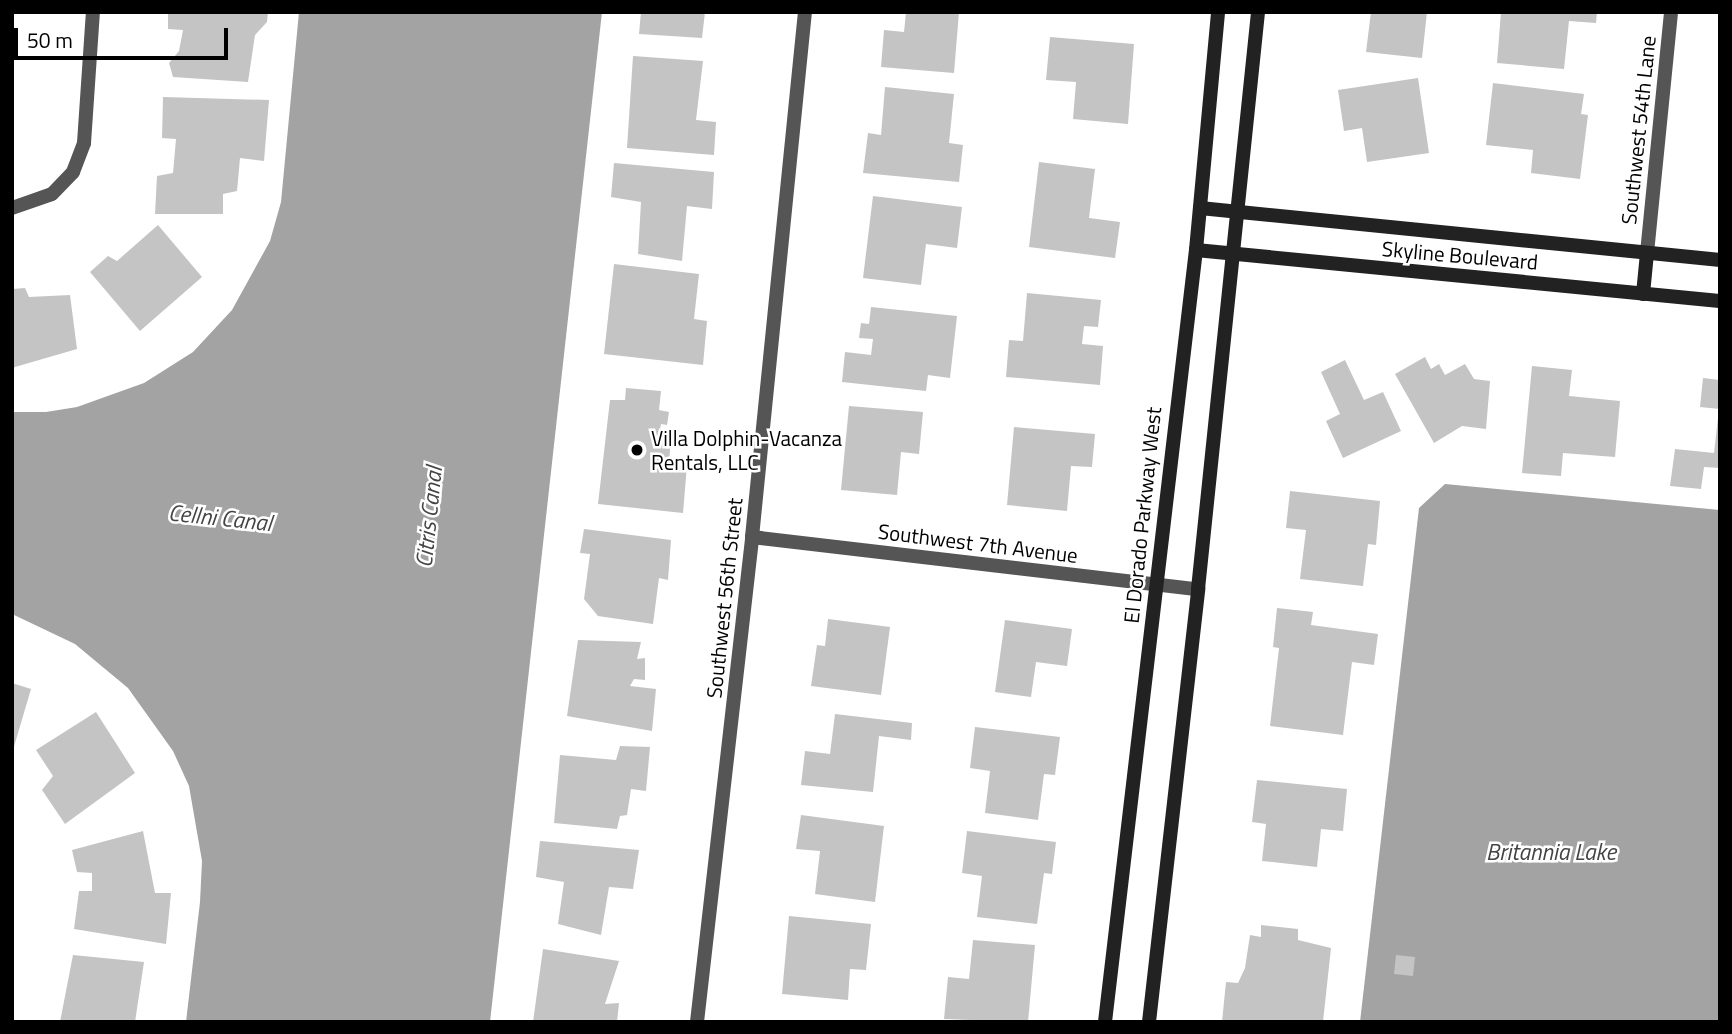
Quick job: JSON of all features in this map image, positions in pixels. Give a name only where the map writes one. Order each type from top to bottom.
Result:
[{"type":"street","points":[[12,208],[52,194],[73,172],[84,143],[93,12]]},
{"type":"street","name":"Southwest 56th Street","points":[[697,1022],[752,537],[805,12]]},
{"type":"street","name":"El Dorado Parkway West","points":[[1105,1022],[1196,250],[1218,12]]},
{"type":"street","points":[[1149,1022],[1199,589],[1258,12]]},
{"type":"street","name":"Southwest 54th Lane","points":[[1647,253],[1671,12]]},
{"type":"street","name":"Skyline Boulevard","points":[[1200,208],[1720,260]]},
{"type":"street","name":"Skyline Boulevard","points":[[1196,250],[1720,301]]},
{"type":"street","points":[[1643,294],[1647,253]]},
{"type":"street","name":"Southwest 7th Avenue","points":[[752,537],[1199,589]]},
{"type":"water","points":[[299,12],[602,12],[490,1022],[186,1022],[202,861],[189,786],[173,751],[128,688],[75,644],[12,614],[12,412],[46,412],[77,407],[144,383],[193,352],[232,310],[270,241],[281,202]]},
{"type":"water","name":"Britannia Lake","points":[[1445,484],[1720,510],[1720,1022],[1360,1022],[1419,508]]},
{"type":"building","points":[[168,12],[268,12],[267,22],[255,35],[248,82],[173,77],[169,63],[179,51],[183,30],[168,29]]},
{"type":"building","points":[[641,12],[705,12],[702,38],[639,34]]},
{"type":"building","points":[[906,12],[959,12],[954,73],[881,67],[884,30],[904,32]]},
{"type":"building","points":[[1371,12],[1427,12],[1422,58],[1366,52]]},
{"type":"building","points":[[1501,12],[1597,12],[1596,23],[1569,21],[1564,69],[1497,63]]},
{"type":"building","points":[[1050,37],[1134,44],[1128,124],[1073,119],[1076,82],[1046,80]]},
{"type":"building","points":[[633,56],[703,61],[696,120],[716,122],[714,155],[627,148]]},
{"type":"building","points":[[1418,78],[1429,153],[1367,162],[1362,128],[1344,131],[1338,90]]},
{"type":"building","points":[[1493,83],[1584,94],[1581,114],[1588,115],[1580,179],[1531,173],[1533,150],[1486,145]]},
{"type":"building","points":[[885,87],[954,94],[949,143],[963,145],[959,182],[863,173],[868,133],[881,135]]},
{"type":"building","points":[[163,97],[269,100],[264,161],[240,158],[237,191],[223,194],[223,214],[155,214],[157,176],[173,173],[176,139],[162,138]]},
{"type":"building","points":[[1039,162],[1095,169],[1089,218],[1120,222],[1115,258],[1029,247]]},
{"type":"building","points":[[614,163],[714,172],[712,209],[687,206],[682,261],[638,254],[641,202],[611,197]]},
{"type":"building","points":[[873,196],[962,207],[957,248],[926,244],[921,285],[863,278]]},
{"type":"building","points":[[158,225],[202,277],[140,331],[90,272],[108,256],[117,261]]},
{"type":"building","points":[[614,264],[699,274],[694,319],[707,321],[703,365],[604,354]]},
{"type":"building","points":[[25,288],[29,297],[70,295],[77,349],[12,370],[12,289]]},
{"type":"building","points":[[1027,293],[1101,300],[1098,327],[1084,326],[1082,344],[1103,346],[1100,385],[1006,377],[1009,340],[1023,341]]},
{"type":"building","points":[[871,307],[957,316],[950,378],[928,375],[926,391],[842,382],[845,352],[871,355],[873,339],[859,338],[861,323],[869,324]]},
{"type":"building","points":[[1425,357],[1431,369],[1439,364],[1445,375],[1465,364],[1474,379],[1490,381],[1486,429],[1462,426],[1434,443],[1395,374]]},
{"type":"building","points":[[1345,360],[1364,400],[1383,392],[1401,431],[1343,458],[1326,421],[1340,414],[1321,372]]},
{"type":"building","points":[[1532,366],[1572,370],[1569,396],[1620,401],[1615,457],[1563,453],[1561,476],[1522,473]]},
{"type":"building","points":[[1703,378],[1720,380],[1720,409],[1700,407]]},
{"type":"building","name":"Villa Dolphin-Vacanza Rentals, LLC","points":[[626,388],[661,391],[659,410],[669,412],[667,425],[661,424],[659,437],[671,438],[669,462],[687,465],[683,513],[598,504],[610,400],[625,400]]},
{"type":"building","points":[[849,406],[923,412],[919,454],[901,452],[897,495],[841,490]]},
{"type":"building","points":[[1718,418],[1720,468],[1704,467],[1701,489],[1670,486],[1675,449],[1714,453]]},
{"type":"building","points":[[1014,427],[1095,434],[1092,467],[1071,466],[1067,511],[1007,505]]},
{"type":"building","points":[[1290,491],[1380,501],[1376,545],[1368,544],[1363,586],[1300,579],[1306,530],[1286,528]]},
{"type":"building","points":[[584,529],[671,540],[668,580],[659,578],[653,624],[598,616],[584,599],[590,554],[580,553]]},
{"type":"building","points":[[1277,608],[1313,612],[1311,625],[1378,634],[1374,665],[1352,662],[1343,735],[1270,726],[1279,648],[1273,647]]},
{"type":"building","points":[[828,619],[890,627],[881,695],[811,686],[817,645],[825,646]]},
{"type":"building","points":[[1005,620],[1072,629],[1067,666],[1036,662],[1031,697],[995,692]]},
{"type":"building","points":[[578,640],[641,642],[637,659],[645,658],[645,680],[634,679],[630,686],[656,689],[652,731],[567,716]]},
{"type":"building","points":[[12,683],[31,689],[13,750],[12,750]]},
{"type":"building","points":[[96,712],[135,773],[65,824],[42,790],[53,776],[36,750]]},
{"type":"building","points":[[835,714],[912,723],[911,740],[879,736],[873,792],[801,785],[805,751],[830,754]]},
{"type":"building","points":[[975,727],[1060,737],[1055,775],[1044,774],[1038,820],[985,813],[990,771],[970,768]]},
{"type":"building","points":[[620,746],[650,747],[646,791],[631,789],[627,815],[620,816],[617,829],[554,823],[560,755],[616,760]]},
{"type":"building","points":[[1257,780],[1347,789],[1343,831],[1321,829],[1317,867],[1262,861],[1266,824],[1252,822]]},
{"type":"building","points":[[801,815],[884,826],[875,902],[815,894],[820,851],[796,849]]},
{"type":"building","points":[[143,831],[155,893],[171,893],[166,944],[74,929],[79,891],[92,891],[92,873],[77,872],[72,850]]},
{"type":"building","points":[[967,831],[1056,842],[1052,874],[1044,873],[1037,924],[977,917],[982,876],[962,873]]},
{"type":"building","points":[[540,841],[639,850],[633,889],[609,887],[601,935],[558,924],[564,882],[536,877]]},
{"type":"building","points":[[789,916],[871,924],[866,970],[850,969],[848,1000],[782,994]]},
{"type":"building","points":[[1261,925],[1298,929],[1298,940],[1331,948],[1323,1022],[1222,1022],[1226,982],[1238,983],[1245,968],[1250,935],[1261,937]]},
{"type":"building","points":[[973,940],[1035,945],[1028,1022],[944,1019],[948,977],[969,979]]},
{"type":"building","points":[[543,949],[619,961],[605,1004],[619,1003],[617,1022],[533,1022]]},
{"type":"building","points":[[73,955],[144,962],[135,1022],[60,1022]]},
{"type":"building","points":[[1396,955],[1415,957],[1413,976],[1394,974]]},
{"type":"place","name":"Villa Dolphin-Vacanza Rentals, LLC","points":[[637,450]]},
{"type":"water label","name":"Citris Canal","points":[[429,517]]},
{"type":"water label","name":"Cellni Canal","points":[[220,518]]}]
